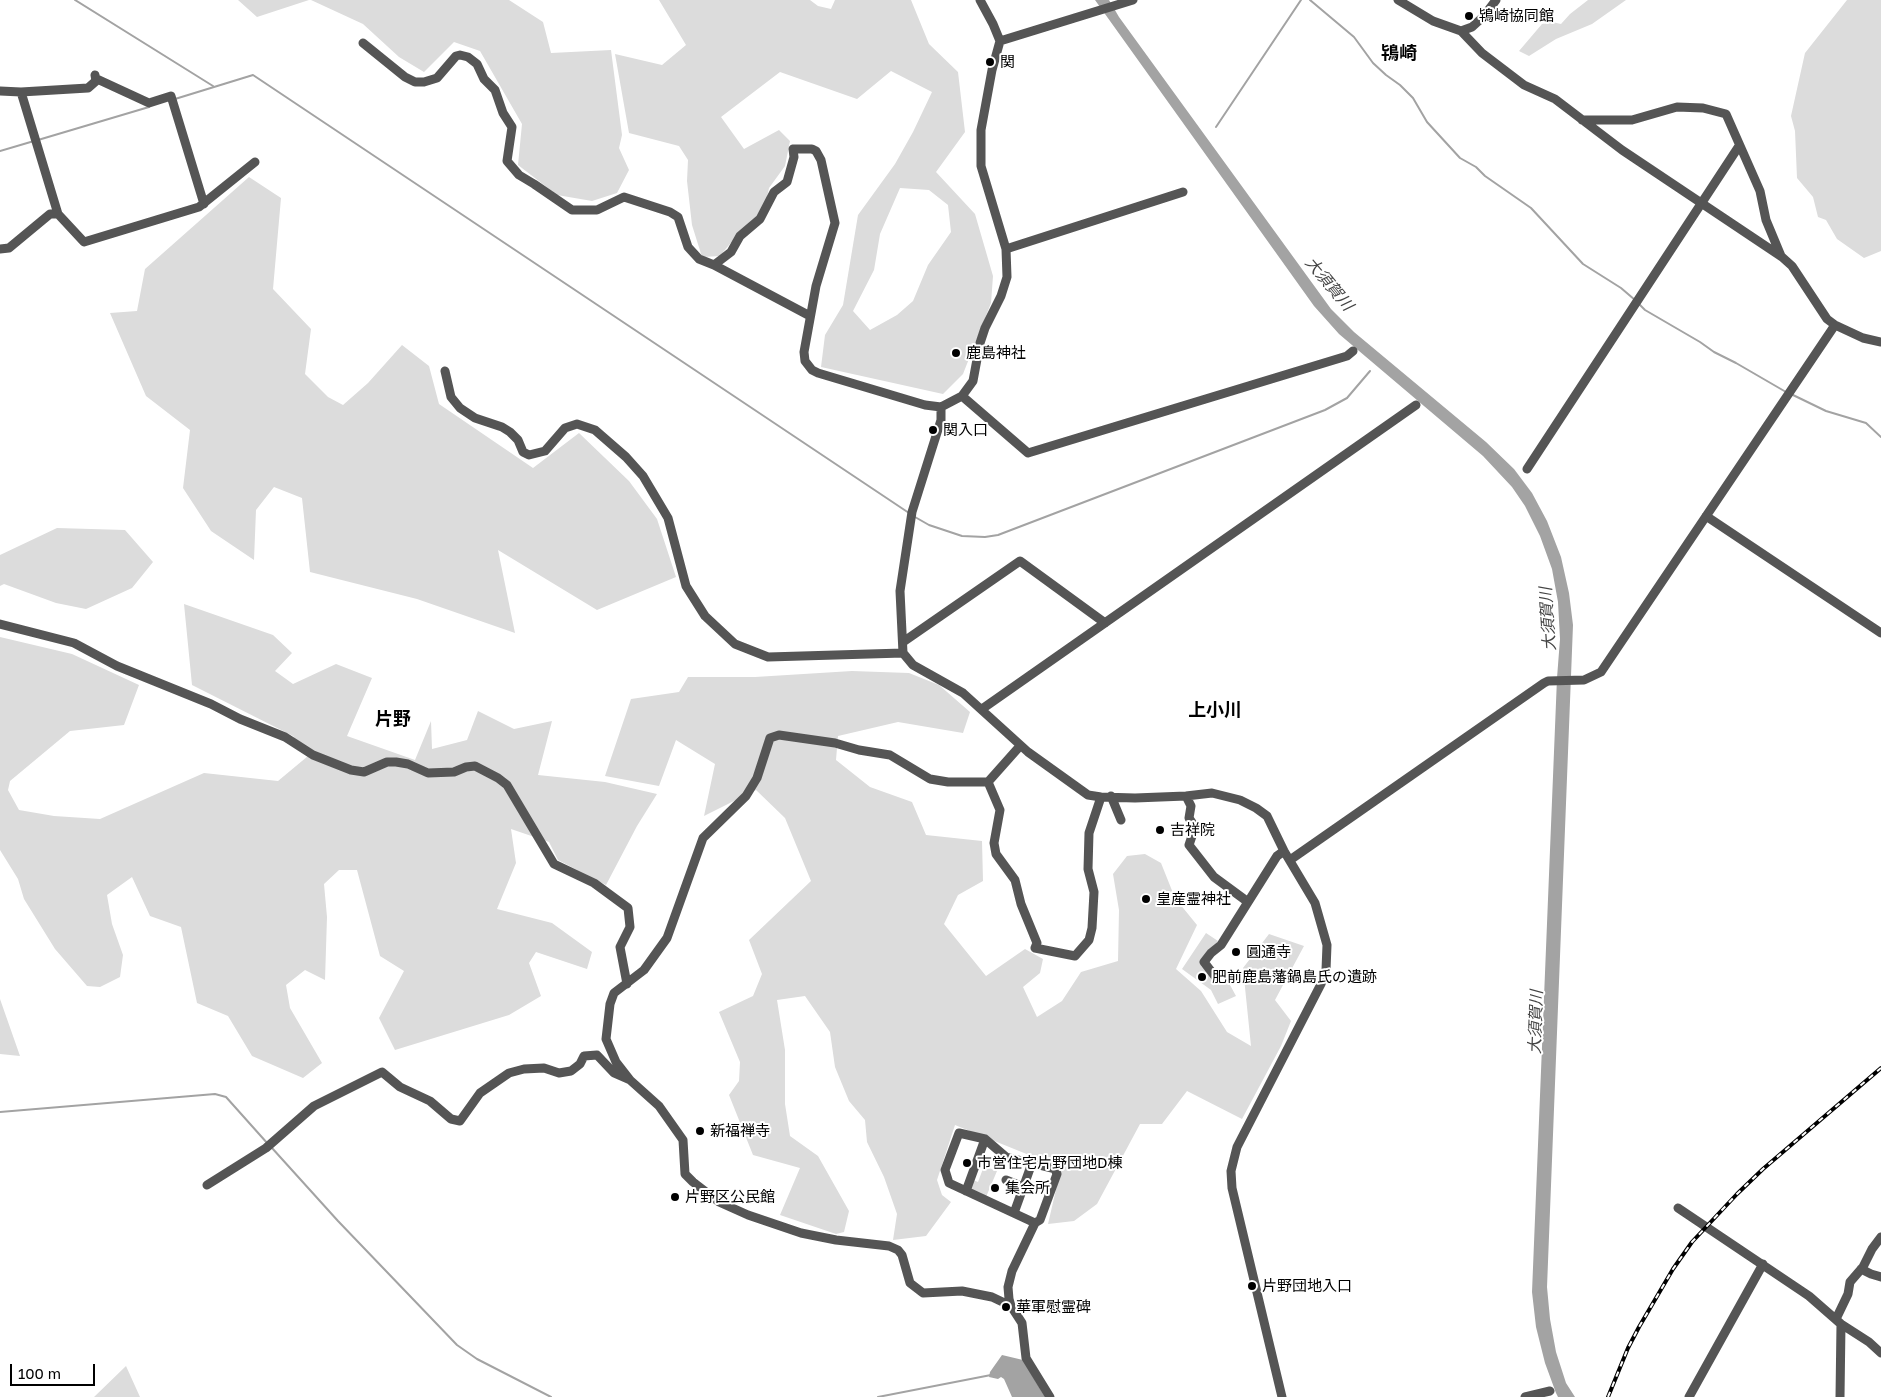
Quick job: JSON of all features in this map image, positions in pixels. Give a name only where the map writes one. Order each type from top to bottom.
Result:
[{"type":"street","points":[[714,265],[731,252],[740,236],[760,219],[774,192],[787,182],[794,158],[793,149],[816,150],[820,160],[835,228],[816,286],[810,316],[804,356],[812,370],[925,405],[941,407],[962,396],[974,377],[980,343],[985,328],[1001,296],[1007,278],[1006,249],[981,166],[981,130],[992,70],[1000,41],[980,0]]},
{"type":"street","points":[[1000,41],[1133,0]]},
{"type":"street","points":[[1461,32],[1472,27],[1484,16],[1496,0]]},
{"type":"street","points":[[1406,2],[1433,21],[1461,32],[1482,53],[1524,85],[1555,99],[1622,150],[1782,257],[1792,266],[1827,319],[1835,325],[1863,338],[1881,342]]},
{"type":"street","points":[[363,43],[405,77],[416,82],[438,78],[456,56],[468,57],[477,64],[484,79],[495,90],[512,128],[508,161],[519,175],[572,210],[597,210],[624,197],[670,212],[678,218],[691,252],[699,259],[714,265],[810,316]]},
{"type":"street","points":[[0,91],[21,92],[88,88],[94,85],[96,77],[149,103],[172,100],[204,204]]},
{"type":"street","points":[[21,92],[58,214],[84,242],[204,204],[255,162]]},
{"type":"street","points":[[1582,120],[1632,120],[1677,107],[1703,108],[1726,114],[1760,191],[1766,220],[1782,257]]},
{"type":"street","points":[[1527,469],[1740,146]]},
{"type":"street","points":[[1006,249],[1183,192]]},
{"type":"street","points":[[0,249],[9,248],[50,214],[58,214]]},
{"type":"street","points":[[1290,860],[1544,683],[1552,680],[1575,681],[1595,676],[1601,672],[1835,325]]},
{"type":"street","points":[[962,396],[1028,453],[1347,356],[1353,351]]},
{"type":"street","points":[[445,371],[451,397],[460,408],[475,418],[502,427],[510,432],[518,440],[521,449],[529,455],[546,451],[565,428],[577,424],[595,430],[626,457],[643,476],[668,518],[686,586],[705,616],[735,644],[768,657],[903,653]]},
{"type":"street","points":[[982,710],[1416,405]]},
{"type":"street","points":[[941,407],[941,420],[912,512],[900,591],[903,653],[913,665],[954,687],[982,710],[1020,746],[1088,795],[1106,797],[1186,796],[1212,793],[1226,795],[1256,808],[1267,816],[1284,851],[1315,903],[1327,945],[1328,964],[1321,984],[1237,1147],[1231,1171],[1232,1188],[1282,1397]]},
{"type":"street","points":[[1706,516],[1881,633]]},
{"type":"street","points":[[903,642],[1020,561],[1105,623]]},
{"type":"street","points":[[0,624],[74,643],[117,666],[211,704],[240,719],[285,737],[313,755],[351,770],[364,772],[387,762],[408,764],[428,772],[454,772],[475,766],[498,778],[507,785],[554,864],[594,884],[628,908],[630,927],[620,947],[627,984]]},
{"type":"street","points":[[1010,1306],[992,1298],[962,1291],[923,1293],[910,1283],[902,1255],[898,1250],[889,1246],[836,1240],[801,1233],[748,1215],[719,1202],[692,1182],[685,1174],[683,1140],[658,1106],[630,1080],[616,1062],[606,1039],[610,1004],[614,993],[644,970],[667,938],[703,838],[746,796],[757,778],[770,738],[779,735],[836,743],[890,756],[930,779],[948,782],[988,782],[1020,746]]},
{"type":"street","points":[[988,782],[1000,810],[994,843],[996,854],[1016,880],[1021,904],[1037,943],[1035,948],[1075,956],[1089,940],[1092,928],[1094,892],[1088,869],[1089,833],[1106,797]]},
{"type":"street","points":[[1186,796],[1191,806],[1189,818],[1196,827],[1189,845],[1214,877],[1248,902]]},
{"type":"street","points":[[1106,797],[1121,820]]},
{"type":"street","points":[[1217,979],[1204,962],[1221,945],[1277,856],[1284,851]]},
{"type":"street","points":[[208,1185],[266,1148],[314,1106],[382,1072],[400,1087],[430,1101],[451,1119],[460,1121],[470,1105],[486,1088],[509,1073],[524,1068],[544,1068],[559,1073],[571,1071],[580,1064],[584,1056],[597,1054],[614,1073],[630,1080]]},
{"type":"street","points":[[1035,1222],[949,1183],[946,1170],[959,1132],[985,1139],[1006,1157],[1055,1169],[1057,1174],[1040,1220],[1035,1222],[1012,1271],[1008,1287],[1010,1306],[1022,1323],[1026,1358],[1050,1397]]},
{"type":"street","points":[[966,1191],[985,1139]]},
{"type":"street","points":[[1014,1213],[1032,1163]]},
{"type":"street","points":[[1006,1180],[1023,1187]]},
{"type":"street","points":[[1678,1208],[1809,1296],[1839,1322],[1880,1349]]},
{"type":"street","points":[[1840,1397],[1839,1322],[1850,1282],[1861,1269],[1881,1237]]},
{"type":"street","points":[[1689,1397],[1763,1264]]},
{"type":"street","points":[[1861,1269],[1881,1276]]},
{"type":"street","points":[[1525,1397],[1550,1391]]},
{"type":"shaded area","points":[[238,0],[309,0],[257,17]]},
{"type":"shaded area","points":[[311,0],[509,0],[543,22],[551,53],[611,50],[622,135],[619,148],[629,170],[617,193],[592,201],[557,195],[518,165],[522,124],[480,51],[454,42],[424,72],[399,57],[363,24]]},
{"type":"shaded area","points":[[659,0],[810,0],[818,6],[831,9],[835,0],[911,0],[929,44],[958,72],[965,132],[936,172],[975,214],[993,276],[991,303],[963,374],[943,394],[821,367],[825,335],[843,305],[858,215],[895,164],[932,92],[891,71],[857,99],[780,72],[721,117],[744,149],[779,130],[790,141],[785,166],[769,188],[765,206],[753,223],[738,234],[720,256],[702,257],[692,225],[687,181],[688,160],[679,146],[629,133],[615,54],[662,65],[686,45]],"holes":[[[900,188],[929,190],[948,205],[951,232],[928,265],[913,301],[897,315],[870,330],[853,311],[874,270],[880,234]]]},
{"type":"shaded area","points":[[1095,0],[1109,0],[1119,17],[1331,309],[1354,332],[1486,442],[1514,469],[1532,493],[1547,521],[1561,557],[1569,593],[1573,625],[1547,1287],[1556,1352],[1566,1383],[1575,1397],[1558,1397],[1556,1393],[1545,1363],[1536,1327],[1532,1292],[1560,639],[1558,602],[1552,569],[1540,536],[1525,506],[1512,487],[1483,456],[1339,334],[1314,306]]},
{"type":"shaded area","points":[[1588,0],[1626,0],[1592,24],[1556,39],[1529,56],[1519,51],[1542,24],[1552,22],[1561,24]]},
{"type":"shaded area","points":[[1847,0],[1881,0],[1881,251],[1864,258],[1837,239],[1826,220],[1818,217],[1813,197],[1797,178],[1795,131],[1791,116],[1805,53]]},
{"type":"shaded area","points":[[249,177],[281,198],[273,289],[311,329],[305,374],[328,397],[343,405],[368,383],[402,345],[429,366],[439,404],[533,468],[579,433],[629,481],[657,519],[676,577],[597,610],[498,550],[515,633],[417,599],[310,572],[302,498],[274,487],[256,510],[254,560],[211,531],[183,488],[190,430],[146,396],[110,313],[137,311],[145,269]]},
{"type":"shaded area","points":[[57,528],[125,530],[153,562],[132,588],[86,609],[56,603],[4,584],[0,586],[0,555]]},
{"type":"shaded area","points":[[184,604],[273,635],[292,653],[275,671],[293,684],[336,664],[372,678],[347,736],[415,760],[431,721],[432,749],[467,740],[478,711],[514,729],[552,721],[538,775],[605,782],[657,794],[637,826],[606,885],[558,860],[549,842],[511,829],[516,863],[497,909],[552,923],[592,952],[587,969],[536,952],[529,963],[541,996],[509,1015],[395,1050],[379,1018],[404,971],[380,956],[357,870],[339,870],[324,884],[327,917],[325,980],[305,970],[286,985],[290,1008],[322,1063],[303,1078],[252,1056],[228,1016],[197,1003],[181,927],[150,916],[132,877],[107,895],[112,924],[123,955],[120,977],[100,987],[87,986],[55,949],[24,899],[18,879],[0,850],[0,637],[72,654],[139,685],[124,725],[70,731],[10,781],[8,790],[19,810],[54,816],[100,819],[204,773],[278,781],[308,756],[293,736],[192,685]]},
{"type":"shaded area","points":[[852,671],[909,673],[939,685],[970,712],[963,733],[898,722],[838,736],[836,760],[870,787],[912,802],[926,835],[982,841],[983,881],[958,895],[944,924],[986,976],[1025,949],[1043,959],[1040,973],[1023,987],[1037,1017],[1062,1001],[1081,972],[1118,961],[1119,910],[1113,874],[1127,856],[1145,854],[1161,863],[1175,898],[1197,925],[1176,969],[1201,991],[1227,1032],[1251,1046],[1243,968],[1269,934],[1304,946],[1275,1000],[1291,1021],[1281,1046],[1242,1119],[1187,1091],[1162,1124],[1140,1124],[1097,1204],[1074,1221],[1048,1224],[1061,1168],[955,1125],[937,1180],[942,1195],[951,1202],[926,1236],[893,1240],[897,1214],[884,1177],[867,1142],[865,1120],[849,1101],[835,1067],[830,1032],[805,996],[777,1000],[785,1050],[785,1104],[790,1136],[818,1156],[849,1211],[844,1232],[836,1234],[780,1215],[800,1168],[753,1155],[729,1095],[739,1081],[740,1062],[719,1012],[753,996],[762,974],[749,940],[811,881],[785,818],[756,790],[704,816],[715,764],[676,740],[659,786],[605,776],[631,699],[679,692],[688,677],[755,677]]},
{"type":"shaded area","points":[[1206,933],[1218,941],[1201,966],[1230,985],[1236,996],[1218,1004],[1211,990],[1182,969]]},
{"type":"shaded area","points":[[0,999],[20,1056],[0,1054]]},
{"type":"shaded area","points":[[984,1166],[997,1171],[986,1197],[969,1190],[973,1180],[978,1182]]},
{"type":"shaded area","points":[[1002,1355],[1023,1360],[1045,1397],[1012,1397],[1004,1379],[1001,1377],[998,1379],[989,1377],[990,1372]]},
{"type":"shaded area","points":[[126,1366],[140,1397],[94,1397]]},
{"type":"waterway","points":[[75,0],[213,86]]},
{"type":"waterway","points":[[1216,127],[1301,0]]},
{"type":"waterway","points":[[1310,0],[1354,37],[1373,63],[1413,98],[1427,122],[1460,158],[1476,167],[1485,176],[1531,208],[1583,264],[1621,288],[1635,300]]},
{"type":"waterway","points":[[175,99],[253,75],[909,513]]},
{"type":"waterway","points":[[38,140],[149,107]]},
{"type":"waterway","points":[[0,151],[34,141]]},
{"type":"waterway","points":[[1639,304],[1645,310],[1714,352],[1786,392]]},
{"type":"waterway","points":[[915,517],[929,525],[962,536],[985,537],[998,535],[1325,410],[1347,398],[1370,371]]},
{"type":"waterway","points":[[1793,395],[1826,411],[1866,423],[1881,437]]},
{"type":"waterway","points":[[0,1112],[215,1094],[226,1097],[268,1144]]},
{"type":"waterway","points":[[272,1148],[338,1221],[457,1345],[477,1359],[551,1397]]},
{"type":"waterway","points":[[878,1397],[991,1375]]},
{"type":"railway","points":[[1608,1397],[1628,1348],[1639,1327],[1673,1269],[1692,1242],[1763,1169],[1881,1068]]},
{"type":"place","name":"鴇崎協同館","points":[[1469,16]]},
{"type":"place","name":"関","points":[[990,62]]},
{"type":"place","name":"鹿島神社","points":[[956,353]]},
{"type":"place","name":"関入口","points":[[933,430]]},
{"type":"place","name":"吉祥院","points":[[1160,830]]},
{"type":"place","name":"皇産霊神社","points":[[1146,899]]},
{"type":"place","name":"圓通寺","points":[[1236,952]]},
{"type":"place","name":"肥前鹿島藩鍋島氏の遺跡","points":[[1202,977]]},
{"type":"place","name":"新福禅寺","points":[[700,1131]]},
{"type":"place","name":"市営住宅片野団地D棟","points":[[967,1163]]},
{"type":"place","name":"集会所","points":[[995,1188]]},
{"type":"place","name":"片野区公民館","points":[[675,1197]]},
{"type":"place","name":"片野団地入口","points":[[1252,1286]]},
{"type":"place","name":"華軍慰霊碑","points":[[1006,1307]]},
{"type":"district","name":"鴇崎","points":[[1399,53]]},
{"type":"district","name":"上小川","points":[[1215,710]]},
{"type":"district","name":"片野","points":[[393,719]]},
{"type":"water label","name":"大須賀川","points":[[1329,284]]},
{"type":"water label","name":"大須賀川","points":[[1548,619]]},
{"type":"water label","name":"大須賀川","points":[[1536,1022]]}]
